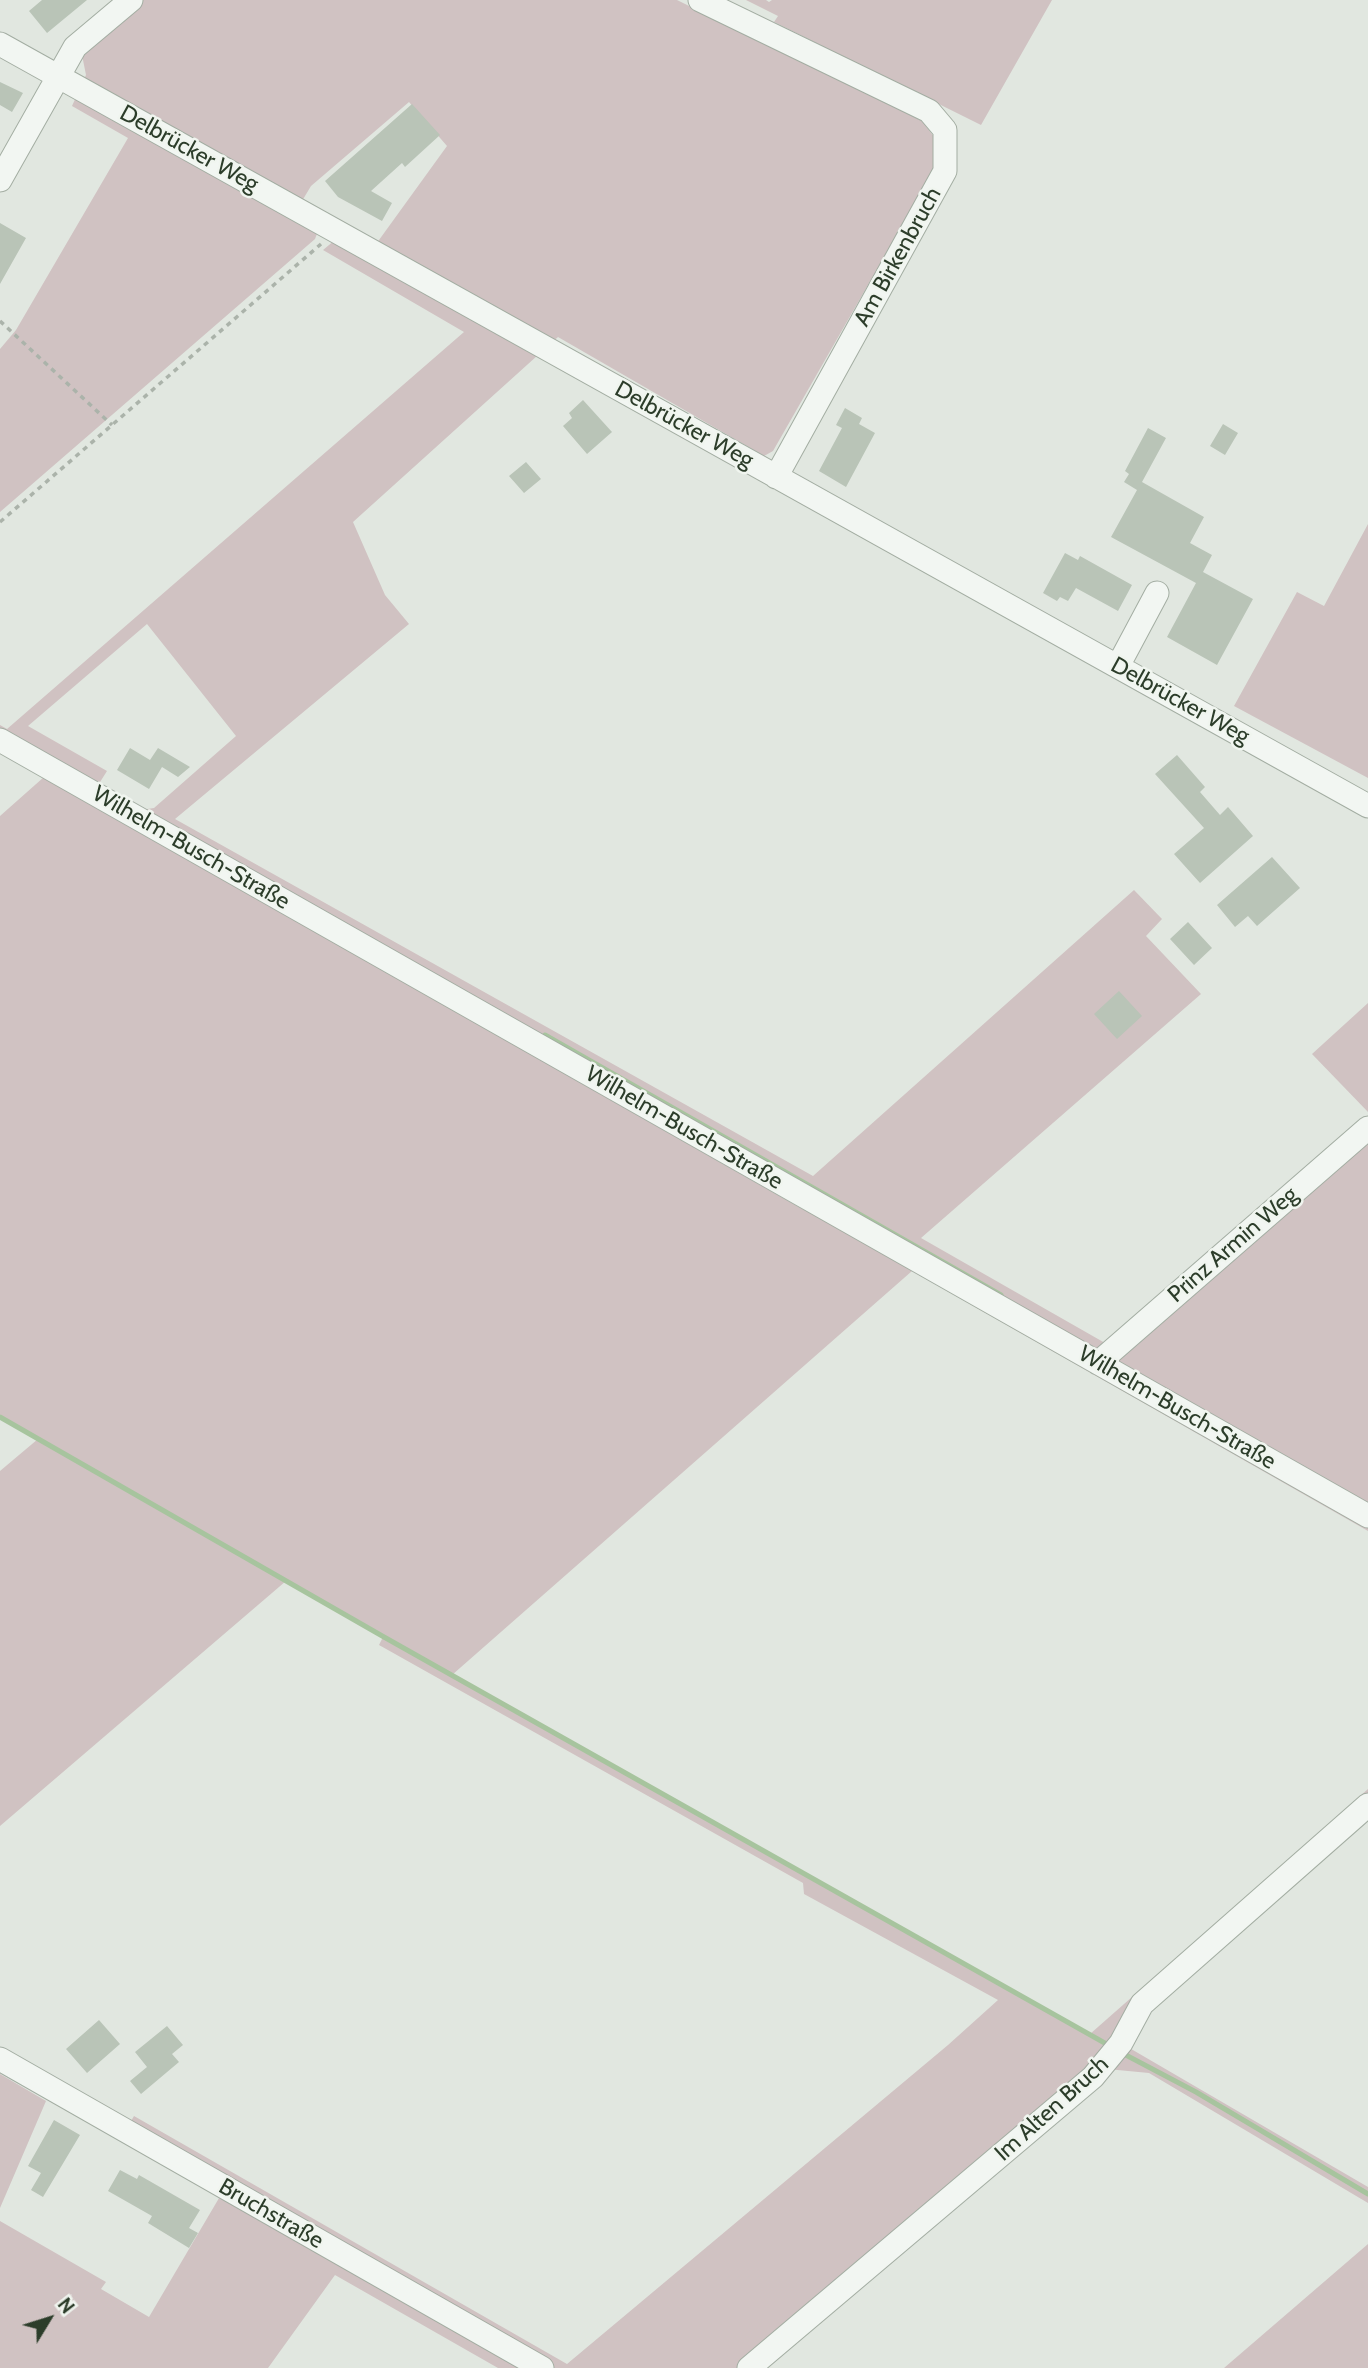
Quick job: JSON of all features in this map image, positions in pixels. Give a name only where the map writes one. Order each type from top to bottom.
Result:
[{"type":"street","points":[[0,180],[75,47],[131,0]]},
{"type":"street","name":"Am Birkenbruch","points":[[700,0],[929,111],[945,130],[945,172],[776,477]]},
{"type":"street","name":"Delbrücker Weg","points":[[0,44],[1368,806]]},
{"type":"street","points":[[1118,666],[1157,593]]},
{"type":"street","name":"Wilhelm-Busch-Straße","points":[[0,740],[1368,1516]]},
{"type":"street","name":"Prinz Armin Weg","points":[[1098,1363],[1368,1128]]},
{"type":"street","name":"Im Alten Bruch","points":[[749,2368],[1093,2077],[1116,2050],[1142,2004],[1368,1805]]},
{"type":"street","name":"Bruchstraße","points":[[0,2059],[542,2368]]},
{"type":"path","points":[[0,522],[336,231]]},
{"type":"path","points":[[0,321],[113,425]]},
{"type":"shaded area","points":[[136,0],[677,0],[922,121],[938,142],[936,166],[773,451],[764,456],[558,337],[353,522],[385,595],[409,624],[175,819],[813,1176],[1134,890],[1162,919],[1146,936],[1201,994],[921,1238],[1105,1343],[1092,1354],[134,811],[154,808],[236,736],[147,624],[28,726],[107,771],[95,790],[0,736],[0,725],[7,729],[464,332],[323,250],[335,240],[366,258],[447,146],[409,102],[311,186],[293,216],[318,231],[315,239],[0,512],[0,349],[16,330],[128,138],[72,106],[86,75],[82,55]]},
{"type":"shaded area","points":[[746,0],[1052,0],[981,125],[774,22],[778,16]]},
{"type":"shaded area","points":[[1368,524],[1368,778],[1234,706],[1297,592],[1324,606]]},
{"type":"shaded area","points":[[44,777],[804,1210],[809,1203],[1368,1521],[1368,1531],[912,1271],[452,1675],[1090,2034],[1368,1789],[1368,1800],[1138,2002],[1105,2057],[739,2368],[498,2368],[335,2275],[268,2368],[0,2368],[0,2221],[106,2282],[101,2289],[149,2317],[222,2193],[128,2126],[134,2116],[567,2364],[948,2045],[998,2000],[804,1894],[803,1883],[379,1645],[383,1637],[286,1581],[0,1826],[0,1471],[38,1439],[0,1417],[0,816]]},
{"type":"shaded area","points":[[1368,1003],[1368,1112],[1312,1054]]},
{"type":"shaded area","points":[[1368,1139],[1368,1511],[1108,1363]]},
{"type":"shaded area","points":[[1126,2046],[1368,2187],[1368,2203],[1149,2073],[1107,2069]]},
{"type":"shaded area","points":[[0,2074],[46,2101],[0,2208]]},
{"type":"shaded area","points":[[1368,2244],[1368,2368],[1224,2368]]},
{"type":"building","points":[[42,0],[87,0],[47,33],[29,11]]},
{"type":"building","points":[[0,82],[23,93],[12,112],[0,105]]},
{"type":"building","points":[[412,104],[440,135],[405,167],[402,163],[371,191],[392,203],[382,221],[338,197],[325,181]]},
{"type":"building","points":[[0,223],[26,238],[0,284]]},
{"type":"building","points":[[583,400],[612,432],[587,454],[563,426],[572,418],[569,413]]},
{"type":"building","points":[[845,408],[862,418],[859,424],[875,433],[846,487],[819,471],[842,428],[836,425]]},
{"type":"building","points":[[1223,424],[1238,433],[1225,455],[1210,446]]},
{"type":"building","points":[[1148,428],[1166,438],[1142,482],[1204,517],[1190,543],[1212,555],[1203,572],[1253,599],[1217,665],[1167,637],[1196,583],[1111,537],[1137,490],[1124,482],[1129,474],[1125,471]]},
{"type":"building","points":[[526,462],[541,479],[524,493],[509,476]]},
{"type":"building","points":[[1065,553],[1078,560],[1080,556],[1132,585],[1118,611],[1076,588],[1068,601],[1060,597],[1057,601],[1043,593]]},
{"type":"building","points":[[130,748],[150,760],[158,748],[190,767],[178,777],[162,767],[149,789],[117,770]]},
{"type":"building","points":[[1177,755],[1205,787],[1200,792],[1220,815],[1228,807],[1253,836],[1200,883],[1174,854],[1204,828],[1155,774]]},
{"type":"building","points":[[1272,857],[1300,888],[1257,926],[1248,916],[1235,927],[1217,905]]},
{"type":"building","points":[[1188,922],[1212,948],[1194,965],[1170,939]]},
{"type":"building","points":[[1119,991],[1142,1016],[1117,1039],[1094,1014]]},
{"type":"building","points":[[99,2020],[120,2044],[87,2073],[66,2049]]},
{"type":"building","points":[[167,2026],[183,2045],[172,2054],[179,2062],[141,2094],[130,2081],[147,2067],[135,2052]]},
{"type":"building","points":[[54,2120],[80,2135],[43,2197],[31,2190],[41,2173],[28,2166]]},
{"type":"building","points":[[120,2170],[137,2179],[139,2175],[200,2210],[189,2228],[198,2233],[189,2248],[148,2223],[152,2216],[108,2191]]},
{"type":"waterway","points":[[545,1035],[1001,1295]]},
{"type":"waterway","points":[[0,1417],[1110,2046]]},
{"type":"waterway","points":[[1122,2053],[1196,2092],[1368,2194]]}]
